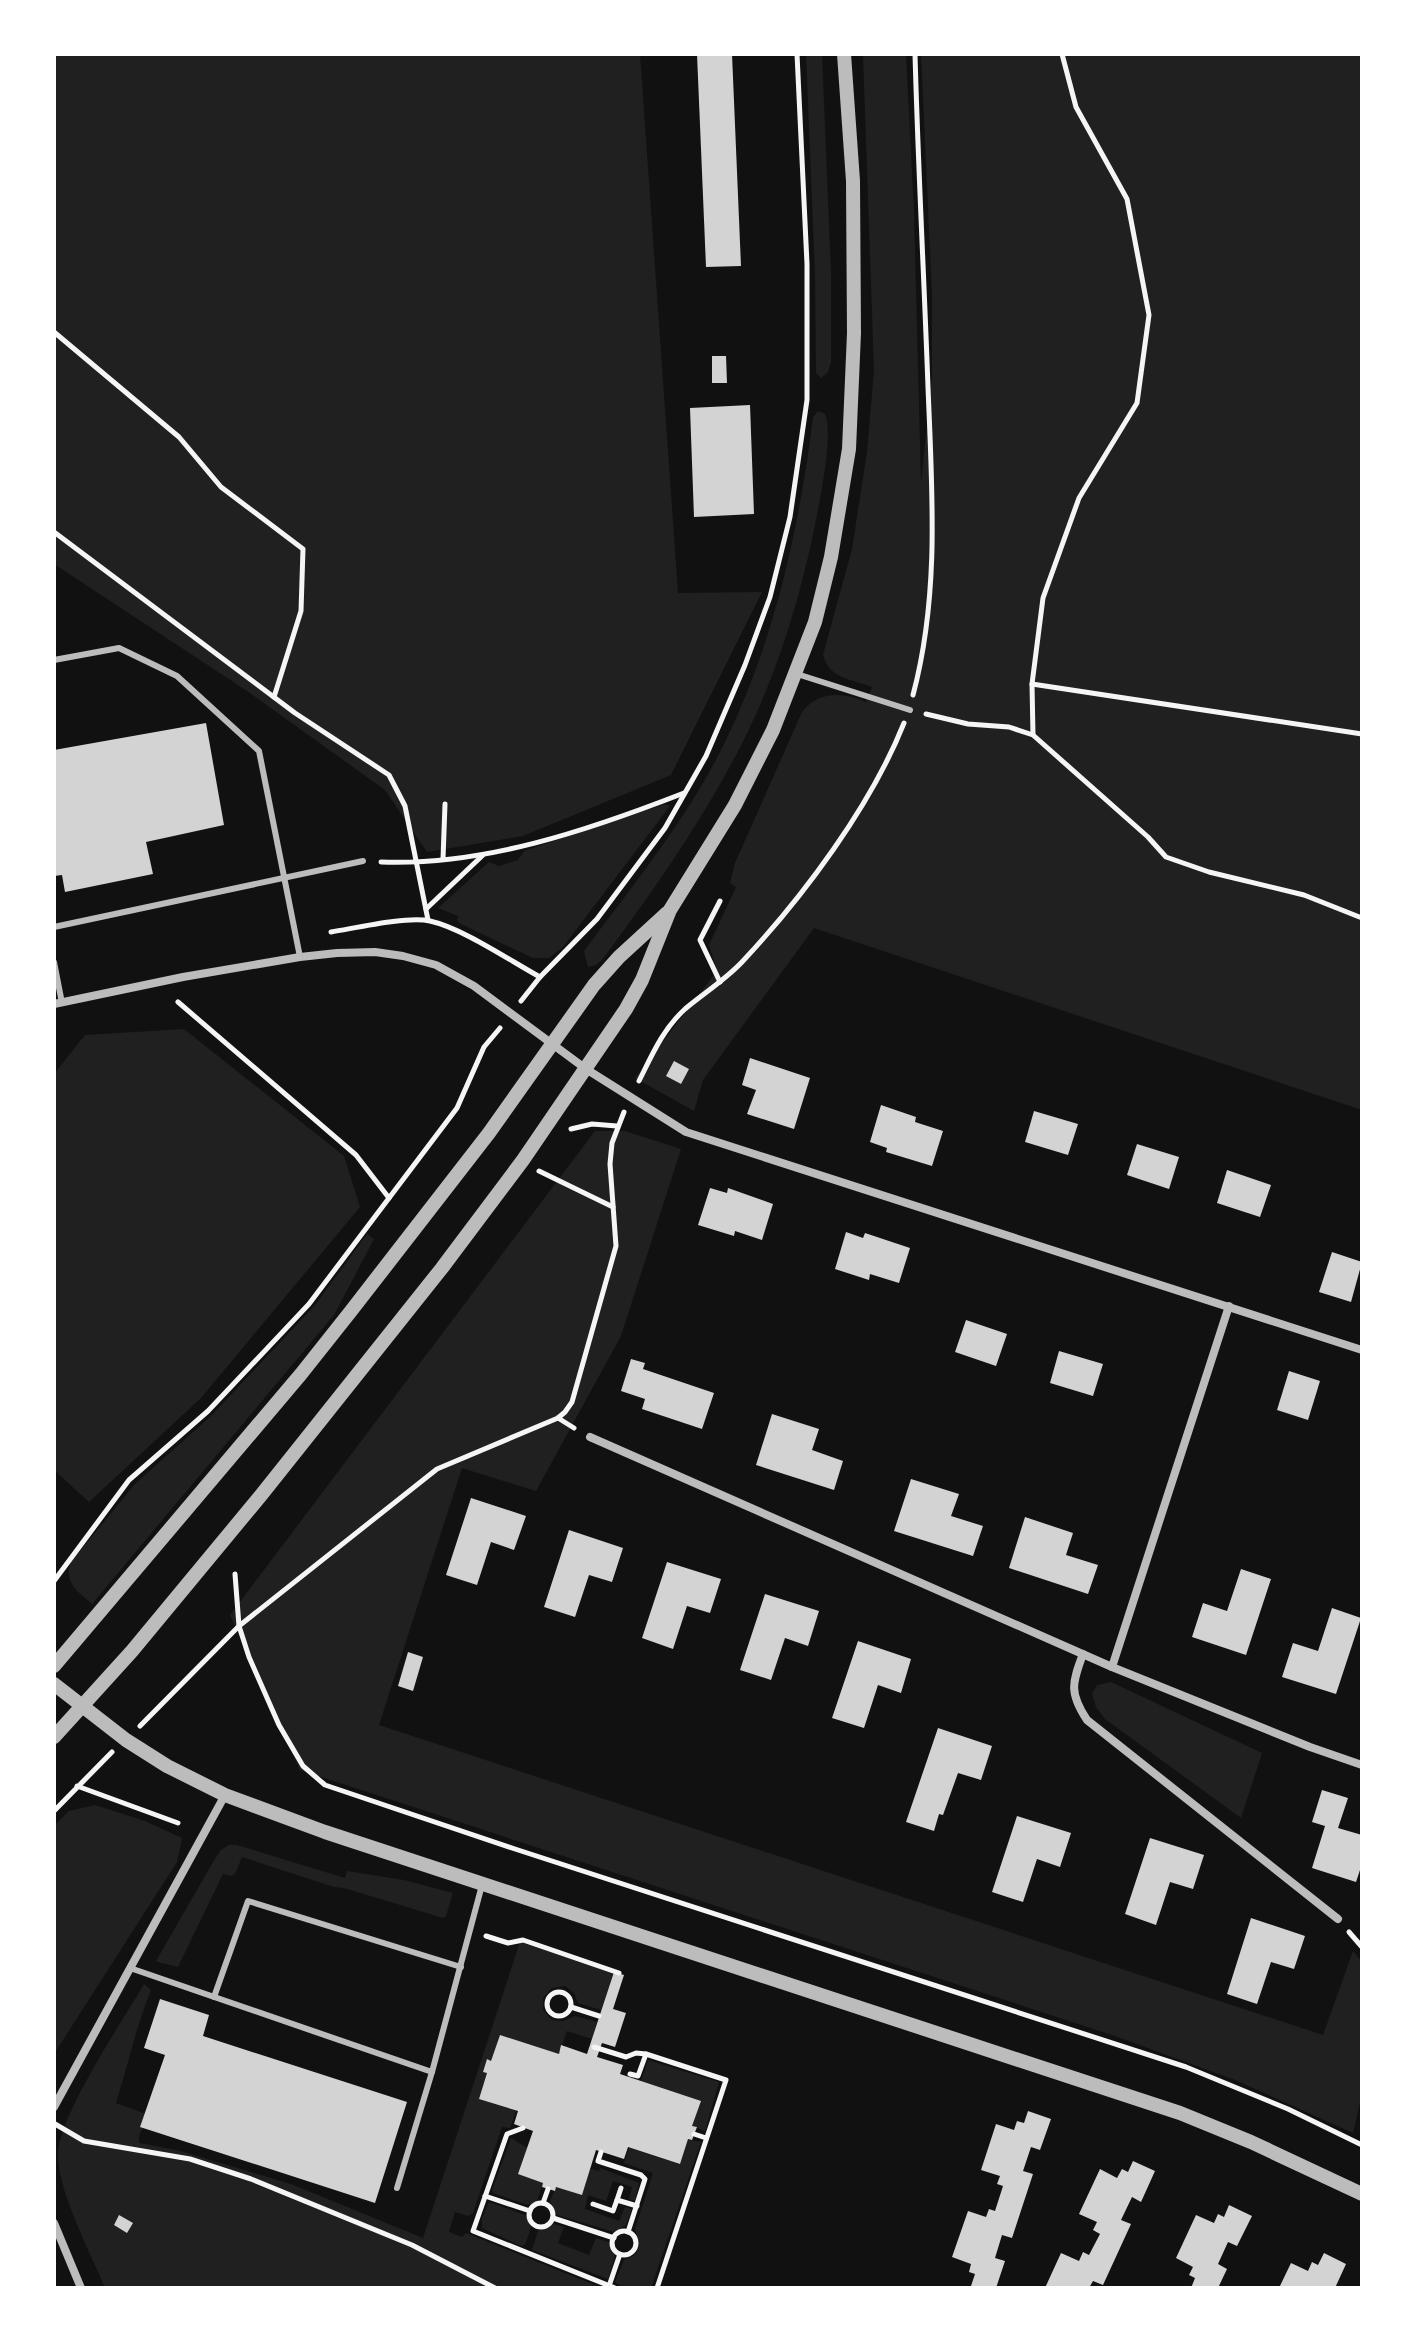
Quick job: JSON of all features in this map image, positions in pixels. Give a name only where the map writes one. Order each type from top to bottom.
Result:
[{"type":"street","points":[[54,1737],[132,1651],[262,1494],[442,1268],[523,1160],[642,980],[670,910],[735,805],[773,730],[815,622],[843,496],[852,413],[853,181],[844,54]]},
{"type":"street","points":[[54,1666],[310,1364],[489,1133],[594,985],[670,910]]},
{"type":"street","points":[[58,1004],[183,977],[300,957],[375,952],[403,956],[436,965],[474,986],[550,1045],[686,1132],[1362,1350]]},
{"type":"street","points":[[1112,1667],[1229,1306]]},
{"type":"street","points":[[590,1437],[1112,1667],[1362,1765]]},
{"type":"street","points":[[1083,1654],[1073,1693],[1076,1704],[1087,1720],[1338,1919]]},
{"type":"street","points":[[54,1684],[142,1751],[225,1795],[325,1832],[1180,2113],[1362,2194]]},
{"type":"street","points":[[54,2107],[225,1795]]},
{"type":"street","points":[[54,2223],[81,2288]]},
{"type":"lane","points":[[54,660],[119,648],[177,676],[259,751],[282,879],[300,957]]},
{"type":"lane","points":[[797,674],[910,710]]},
{"type":"lane","points":[[54,927],[363,861]]},
{"type":"lane","points":[[54,962],[58,1004]]},
{"type":"lane","points":[[397,2188],[483,1883]]},
{"type":"lane","points":[[214,1997],[248,1901],[461,1967]]},
{"type":"lane","points":[[130,1968],[432,2072]]},
{"type":"path","points":[[54,1581],[129,1480],[208,1411],[309,1304],[457,1108],[484,1047],[540,977],[597,919],[665,828],[706,756],[770,597],[790,517],[801,450],[807,400],[808,347],[797,54]]},
{"type":"path","points":[[1033,735],[1032,684],[1043,598],[1079,498],[1137,403],[1149,315],[1127,199],[1076,107],[1062,54]]},
{"type":"path","points":[[54,332],[179,437],[221,487],[303,549],[301,611],[274,697]]},
{"type":"path","points":[[54,532],[274,697],[389,775],[405,806],[428,920]]},
{"type":"path","points":[[1032,684],[1362,734]]},
{"type":"path","points":[[910,710],[968,724],[1009,727],[1033,735],[1148,837],[1166,857],[1209,872],[1304,895],[1362,918]]},
{"type":"path","points":[[363,861],[416,863],[485,853],[600,826],[685,793]]},
{"type":"path","points":[[443,859],[445,804]]},
{"type":"path","points":[[425,910],[485,853]]},
{"type":"path","points":[[720,901],[700,940],[720,982]]},
{"type":"path","points":[[178,1002],[356,1155],[389,1198]]},
{"type":"path","points":[[561,1138],[581,1125],[617,1126]]},
{"type":"path","points":[[544,1159],[536,1169],[614,1207]]},
{"type":"path","points":[[235,1574],[239,1626],[249,1657],[279,1725],[303,1766],[325,1785],[1186,2067],[1288,2109],[1362,2145]]},
{"type":"path","points":[[77,1786],[178,1823]]},
{"type":"path","points":[[470,1932],[508,1943],[523,1940],[619,1973]]},
{"type":"path","points":[[563,1993],[569,1997],[571,2007],[565,2014],[557,2015],[550,2011],[548,2001],[552,1994],[563,1993]]},
{"type":"path","points":[[571,2007],[599,2016]]},
{"type":"path","points":[[594,2047],[618,2054],[646,2054],[726,2080],[657,2288]]},
{"type":"path","points":[[616,2063],[618,2054]]},
{"type":"path","points":[[628,2073],[638,2076],[646,2054]]},
{"type":"path","points":[[1211,2089],[1216,2079]]},
{"type":"path","points":[[54,2124],[84,2141],[190,2159],[251,2179],[412,2245],[495,2288]]},
{"type":"path","points":[[523,2128],[507,2134],[473,2231],[612,2287],[620,2254]]},
{"type":"path","points":[[694,2134],[706,2138]]},
{"type":"path","points":[[601,2152],[598,2161],[643,2176],[645,2184],[628,2232]]},
{"type":"path","points":[[593,2204],[613,2211],[621,2188]]},
{"type":"path","points":[[543,2204],[548,2189]]},
{"type":"path","points":[[485,2196],[530,2211]]},
{"type":"path","points":[[617,2200],[637,2206]]},
{"type":"path","points":[[543,2204],[549,2207],[553,2218],[548,2224],[537,2226],[531,2222],[530,2211],[535,2205],[543,2204]]},
{"type":"path","points":[[553,2218],[614,2238]]},
{"type":"path","points":[[621,2232],[628,2232],[634,2236],[635,2248],[630,2254],[620,2254],[613,2247],[614,2238],[621,2232]]},
{"type":"shaded area","points":[[54,54],[640,54],[678,593],[762,592],[671,775],[523,836],[427,852],[385,790],[247,691],[54,564]]},
{"type":"shaded area","points":[[806,54],[822,54],[831,273],[831,362],[828,372],[821,378],[816,373]]},
{"type":"shaded area","points":[[863,54],[906,54],[914,212],[921,483],[932,377],[932,295],[921,54],[1362,54],[1362,1110],[814,928],[703,1080],[694,1111],[635,1078],[717,971],[709,945],[736,887],[730,883],[735,863],[802,712],[816,700],[831,695],[849,696],[866,702],[872,687],[836,674],[823,655],[852,549],[867,452],[874,371]]},
{"type":"shaded area","points":[[818,411],[825,414],[828,434],[818,510],[796,605],[763,698],[735,757],[689,836],[602,960],[588,967],[584,951],[694,798],[742,705],[782,585],[800,501],[813,417]]},
{"type":"shaded area","points":[[665,804],[670,806],[563,947],[549,958],[533,958],[461,924],[457,921],[458,916],[438,908],[489,862],[499,866],[518,860],[524,851]]},
{"type":"shaded area","points":[[184,1029],[344,1156],[360,1207],[201,1398],[89,1502],[54,1470],[54,1074],[85,1035]]},
{"type":"shaded area","points":[[595,1131],[625,1131],[681,1149],[621,1336],[536,1491],[462,1468],[379,1725],[1323,2035],[1353,1951],[1362,1962],[1362,2093],[1353,2133],[1235,2080],[1112,2035],[300,1770],[230,1615]]},
{"type":"shaded area","points":[[367,1234],[374,1239],[334,1315],[92,1604],[70,1581],[71,1562],[135,1484],[210,1417],[316,1304]]},
{"type":"shaded area","points":[[1111,1682],[1262,1753],[1241,1818],[1105,1719],[1096,1707],[1092,1694],[1097,1685]]},
{"type":"shaded area","points":[[95,1805],[145,1821],[182,1838],[177,1862],[54,2054],[54,1826],[69,1811]]},
{"type":"shaded area","points":[[229,1845],[345,1878],[347,1871],[404,1880],[453,1893],[443,1918],[242,1857],[235,1874],[223,1874],[178,1967],[156,1961],[213,1862]]},
{"type":"shaded area","points":[[520,1942],[614,1972],[601,2010],[578,2003],[574,1993],[565,1986],[552,1988],[543,1998],[543,2010],[552,2020],[563,2021],[575,2016],[597,2022],[592,2039],[567,2031],[559,2054],[500,2035],[491,2061],[487,2059],[483,2071],[487,2073],[479,2098],[516,2111],[510,2128],[502,2127],[473,2213],[468,2216],[455,2212],[449,2232],[462,2237],[466,2233],[602,2288],[105,2288],[69,2203],[58,2154],[61,2137],[80,2093],[144,1984],[151,1990],[116,2103],[146,2114],[140,2127],[144,2127],[139,2143],[177,2150],[291,2184],[423,2238]]},
{"type":"shaded area","points":[[648,2060],[719,2082],[705,2131],[692,2126],[700,2101],[641,2081]]},
{"type":"shaded area","points":[[511,2138],[527,2148],[519,2174],[543,2183],[537,2201],[528,2205],[492,2190]]},
{"type":"shaded area","points":[[688,2139],[701,2142],[651,2288],[623,2287],[615,2282],[624,2260],[637,2252],[635,2229],[653,2173],[624,2163],[629,2148],[679,2164]]},
{"type":"shaded area","points":[[600,2168],[639,2183],[635,2201],[629,2199],[632,2187],[613,2181],[606,2201],[588,2195],[585,2209],[619,2221],[625,2207],[632,2209],[626,2225],[614,2232],[557,2215],[550,2201],[556,2187],[582,2194],[590,2169],[599,2171]]},
{"type":"shaded area","points":[[489,2202],[525,2215],[531,2227],[525,2245],[521,2246],[482,2228],[482,2218]]},
{"type":"shaded area","points":[[554,2224],[564,2227],[558,2243],[589,2255],[596,2238],[608,2242],[615,2256],[608,2279],[532,2250],[538,2231]]},
{"type":"building","points":[[697,54],[732,54],[741,266],[706,267]]},
{"type":"building","points":[[712,356],[726,356],[727,383],[712,383]]},
{"type":"building","points":[[750,405],[754,514],[694,517],[690,408]]},
{"type":"building","points":[[206,723],[224,825],[146,842],[153,874],[65,892],[62,875],[54,876],[54,750]]},
{"type":"building","points":[[750,1058],[810,1078],[794,1129],[747,1114],[756,1090],[742,1085]]},
{"type":"building","points":[[674,1061],[689,1069],[681,1084],[666,1076]]},
{"type":"building","points":[[881,1105],[916,1117],[915,1122],[943,1131],[932,1166],[886,1152],[887,1148],[870,1142]]},
{"type":"building","points":[[1034,1111],[1078,1124],[1068,1155],[1025,1142]]},
{"type":"building","points":[[1137,1144],[1179,1157],[1169,1189],[1127,1175]]},
{"type":"building","points":[[1227,1170],[1271,1185],[1260,1217],[1217,1203]]},
{"type":"building","points":[[710,1188],[727,1193],[728,1188],[773,1204],[762,1240],[735,1231],[734,1236],[698,1225]]},
{"type":"building","points":[[846,1232],[863,1238],[865,1233],[910,1248],[899,1283],[870,1274],[869,1280],[835,1269]]},
{"type":"building","points":[[1332,1252],[1362,1262],[1351,1302],[1319,1292]]},
{"type":"building","points":[[966,1320],[1007,1334],[996,1366],[955,1352]]},
{"type":"building","points":[[1059,1351],[1103,1364],[1093,1396],[1050,1383]]},
{"type":"building","points":[[631,1359],[645,1363],[643,1369],[714,1393],[702,1429],[642,1409],[645,1399],[621,1391]]},
{"type":"building","points":[[1289,1371],[1320,1381],[1308,1420],[1277,1410]]},
{"type":"building","points":[[772,1414],[819,1429],[812,1450],[843,1461],[834,1490],[756,1465]]},
{"type":"building","points":[[911,1479],[959,1494],[951,1516],[983,1526],[973,1556],[894,1531]]},
{"type":"building","points":[[471,1498],[526,1516],[514,1550],[491,1542],[477,1585],[446,1575]]},
{"type":"building","points":[[1025,1517],[1073,1533],[1066,1555],[1098,1565],[1088,1594],[1009,1568]]},
{"type":"building","points":[[569,1530],[623,1548],[612,1582],[589,1575],[575,1617],[544,1607]]},
{"type":"building","points":[[667,1562],[721,1579],[710,1613],[687,1606],[673,1649],[642,1638]]},
{"type":"building","points":[[1241,1569],[1271,1579],[1246,1655],[1192,1637],[1203,1603],[1227,1611]]},
{"type":"building","points":[[765,1594],[819,1611],[808,1646],[785,1638],[771,1680],[740,1670]]},
{"type":"building","points":[[1332,1608],[1361,1618],[1336,1694],[1282,1677],[1293,1643],[1318,1651]]},
{"type":"building","points":[[858,1641],[911,1659],[901,1693],[878,1685],[864,1728],[832,1718]]},
{"type":"building","points":[[408,1652],[423,1657],[413,1691],[398,1686]]},
{"type":"building","points":[[938,1728],[992,1746],[981,1780],[958,1773],[934,1831],[906,1822]]},
{"type":"building","points":[[1322,1790],[1348,1798],[1338,1828],[1362,1835],[1362,1864],[1356,1882],[1312,1868],[1325,1826],[1312,1822]]},
{"type":"building","points":[[1017,1816],[1071,1833],[1060,1867],[1037,1859],[1023,1902],[992,1892]]},
{"type":"building","points":[[1150,1838],[1204,1855],[1193,1889],[1170,1882],[1156,1925],[1125,1914]]},
{"type":"building","points":[[1251,1918],[1305,1936],[1294,1969],[1271,1962],[1257,2004],[1227,1994]]},
{"type":"building","points":[[614,1972],[624,1975],[613,2009],[626,2013],[615,2047],[602,2043],[597,2057],[623,2065],[620,2074],[701,2101],[692,2126],[697,2127],[692,2140],[688,2139],[680,2164],[628,2147],[624,2159],[596,2150],[582,2195],[556,2187],[555,2191],[518,2174],[533,2131],[514,2124],[518,2111],[479,2099],[487,2073],[483,2072],[487,2059],[491,2061],[500,2035],[559,2054],[561,2045],[587,2054]]},
{"type":"building","points":[[160,1999],[209,2015],[203,2036],[407,2102],[375,2203],[140,2127],[165,2055],[144,2048]]},
{"type":"building","points":[[1028,2111],[1051,2119],[1040,2150],[1031,2147],[1023,2171],[1033,2174],[1012,2238],[1002,2235],[995,2258],[1005,2261],[996,2288],[976,2288],[971,2286],[975,2274],[969,2272],[971,2264],[952,2257],[968,2211],[986,2217],[989,2209],[995,2211],[1003,2186],[997,2184],[1000,2176],[981,2170],[996,2124],[1014,2130],[1017,2121],[1024,2123]]},
{"type":"building","points":[[1133,2161],[1155,2171],[1141,2202],[1132,2197],[1121,2220],[1131,2224],[1103,2285],[1093,2281],[1089,2288],[1045,2288],[1061,2253],[1079,2261],[1083,2252],[1089,2255],[1100,2234],[1093,2230],[1097,2222],[1079,2214],[1100,2169],[1117,2178],[1122,2169],[1128,2172]]},
{"type":"building","points":[[1229,2205],[1252,2216],[1237,2246],[1228,2242],[1218,2264],[1227,2269],[1218,2288],[1191,2288],[1195,2278],[1189,2275],[1193,2267],[1176,2258],[1196,2215],[1214,2223],[1218,2214],[1224,2217]]},
{"type":"building","points":[[119,2215],[133,2223],[127,2233],[114,2225]]},
{"type":"building","points":[[1324,2253],[1346,2264],[1335,2288],[1279,2288],[1291,2263],[1308,2271],[1312,2262],[1318,2265]]}]
